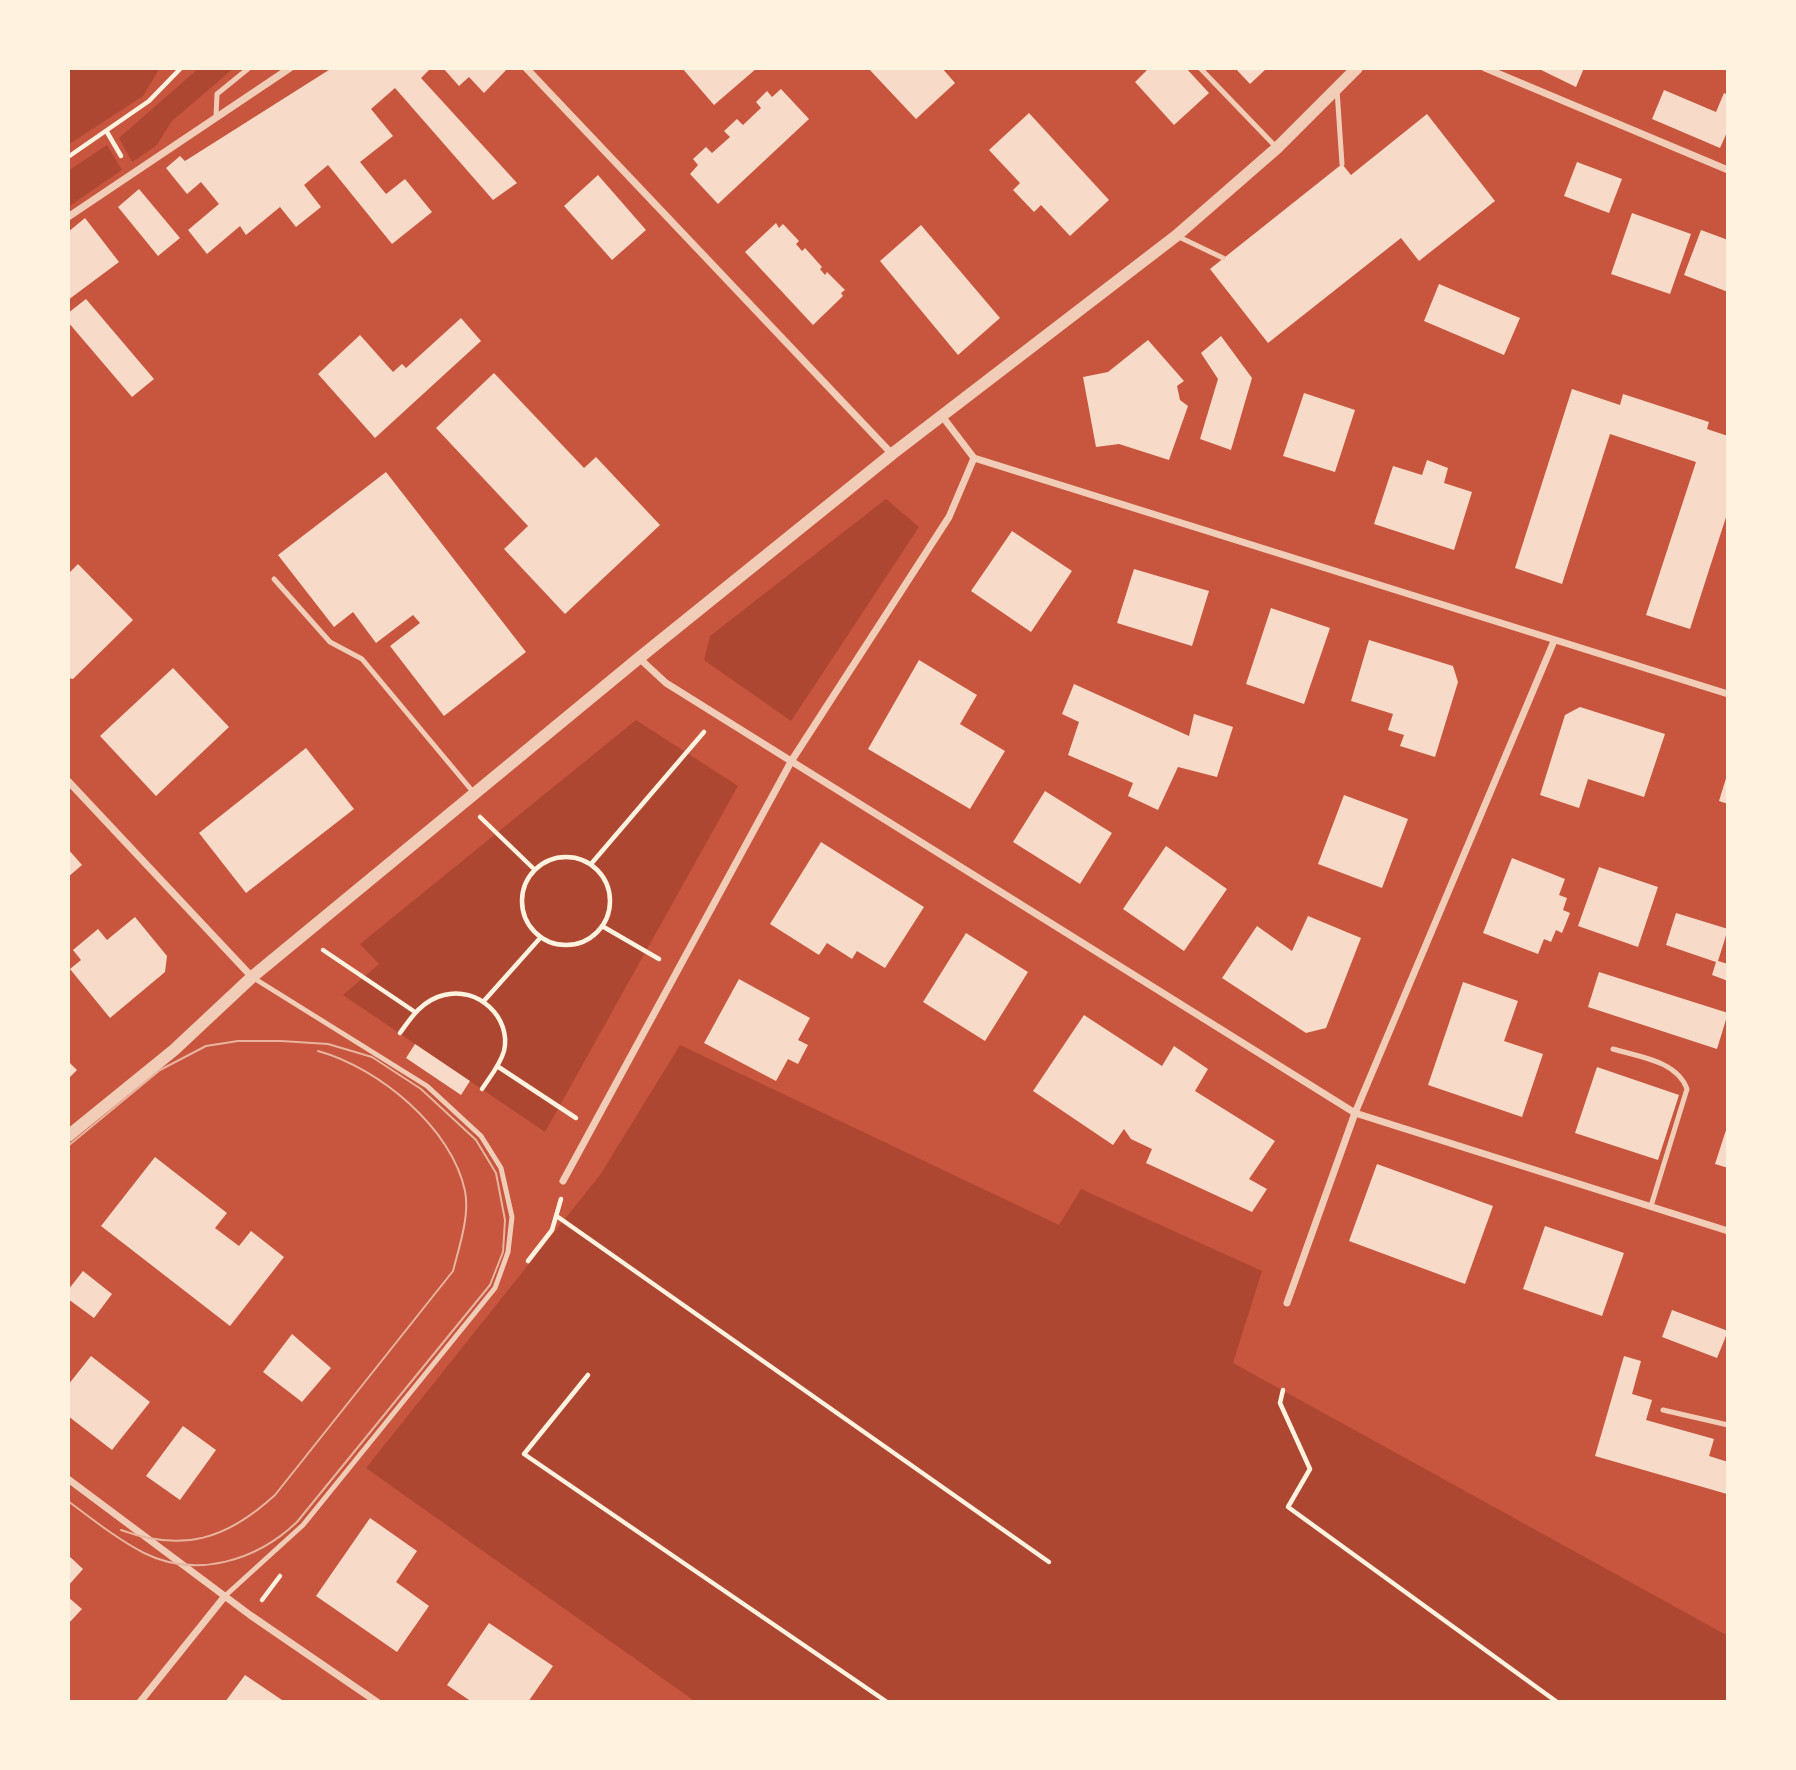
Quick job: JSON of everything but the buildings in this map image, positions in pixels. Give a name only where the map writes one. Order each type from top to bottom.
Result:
[{"type":"street","points":[[68,217],[290,68]]},
{"type":"street","points":[[526,68],[892,454]]},
{"type":"street","points":[[68,1136],[174,1050],[253,977],[639,658],[892,454],[1176,236],[1277,148],[1357,68]]},
{"type":"street","points":[[1485,68],[1728,170]]},
{"type":"street","points":[[942,416],[974,458],[1728,694]]},
{"type":"street","points":[[563,1181],[792,760],[949,517],[974,458]]},
{"type":"street","points":[[1287,1303],[1355,1113],[1554,641]]},
{"type":"street","points":[[639,658],[666,683],[1355,1113],[1728,1231]]},
{"type":"street","points":[[68,781],[253,977]]},
{"type":"street","points":[[68,1479],[225,1596],[377,1702]]},
{"type":"street","points":[[140,1702],[225,1596]]},
{"type":"lane","points":[[216,117],[217,94],[249,68]]},
{"type":"lane","points":[[1200,68],[1277,148]]},
{"type":"lane","points":[[1337,89],[1342,164]]},
{"type":"lane","points":[[1176,236],[1223,258]]},
{"type":"lane","points":[[274,579],[330,642],[362,659],[469,798]]},
{"type":"lane","points":[[225,1596],[303,1525],[495,1288],[508,1252],[512,1217],[501,1168],[481,1136],[427,1086],[253,977]]},
{"type":"lane","points":[[1613,1049],[1672,1068],[1682,1076],[1687,1089],[1651,1206]]},
{"type":"lane","points":[[1663,1410],[1725,1427],[1728,1425]]},
{"type":"path","points":[[68,157],[149,101],[181,68]]},
{"type":"path","points":[[591,864],[718,715]]},
{"type":"path","points":[[469,798],[535,870]]},
{"type":"path","points":[[562,857],[577,858],[591,864],[601,874],[610,900],[602,926],[580,942],[567,945],[541,937],[523,912],[522,897],[526,882],[535,870],[547,861],[562,857]]},
{"type":"path","points":[[602,926],[678,970]]},
{"type":"path","points":[[302,936],[415,1012]]},
{"type":"path","points":[[483,1002],[541,937]]},
{"type":"path","points":[[400,1033],[415,1012],[445,994],[464,994],[483,1002],[496,1012],[503,1030],[504,1050],[482,1089]]},
{"type":"path","points":[[497,1066],[592,1128]]},
{"type":"path","points":[[558,1217],[1049,1562]]},
{"type":"path","points":[[588,1375],[524,1454],[887,1702]]},
{"type":"path","points":[[1283,1390],[1280,1404],[1310,1469],[1288,1507],[1558,1702]]},
{"type":"shaded area","points":[[68,68],[160,68],[143,96],[68,145]]},
{"type":"shaded area","points":[[199,68],[234,68],[172,121],[156,146],[132,162],[119,138]]},
{"type":"shaded area","points":[[107,145],[122,170],[68,207],[68,171]]},
{"type":"shaded area","points":[[886,499],[919,527],[791,721],[704,660],[710,636]]},
{"type":"shaded area","points":[[636,720],[738,786],[545,1132],[343,995],[379,964],[360,944]]},
{"type":"shaded area","points":[[680,1045],[1059,1225],[1081,1189],[1262,1271],[1233,1363],[1728,1636],[1728,1702],[696,1702],[366,1468],[600,1175]]},
{"type":"tram line","points":[[68,1146],[160,1070],[206,1046],[238,1041],[328,1044],[372,1057],[421,1089],[476,1140],[496,1173],[505,1220],[503,1252],[490,1285],[297,1522],[281,1536],[244,1556],[225,1562],[184,1565],[144,1553],[68,1501]]},
{"type":"tram line","points":[[121,1530],[143,1537],[184,1541],[222,1531],[257,1510],[275,1495],[453,1271],[463,1231],[466,1201],[457,1168],[445,1145],[410,1104],[388,1086],[365,1071],[318,1051]]}]
